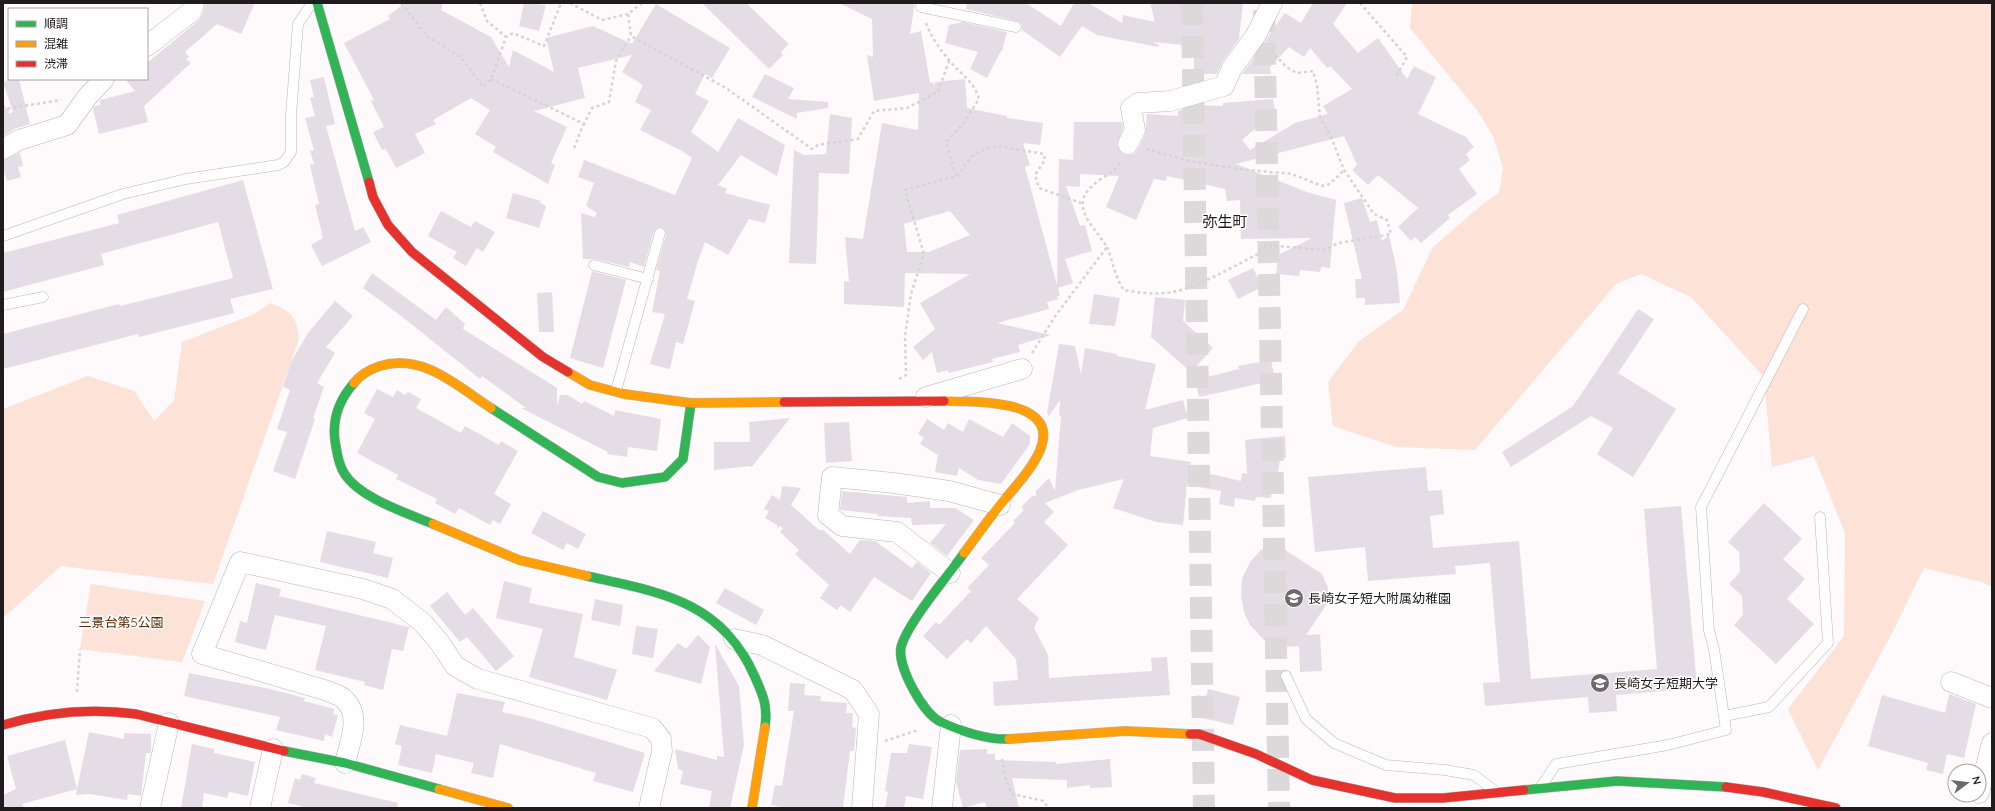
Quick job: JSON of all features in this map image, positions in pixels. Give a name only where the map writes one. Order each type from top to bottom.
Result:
[{"type":"street","points":[[148,45],[192,11],[194,3]]},
{"type":"street","points":[[317,3],[373,197],[388,225],[412,252],[543,357],[590,385],[616,392],[691,403],[916,400],[960,402],[1013,407],[1025,411],[1038,422],[1043,436],[1042,447],[1035,463],[1000,505],[908,630],[901,648],[902,662],[908,680],[922,705],[945,723],[974,735],[1002,739],[1125,731],[1199,734],[1256,754],[1312,780],[1395,798],[1443,798],[1617,781],[1721,786],[1763,792],[1836,808]]},
{"type":"street","points":[[1128,144],[1135,130],[1131,108],[1138,103],[1170,101],[1224,86],[1232,68],[1256,35],[1272,3]]},
{"type":"street","points":[[3,149],[19,140],[67,125],[88,96],[103,80]]},
{"type":"street","points":[[691,403],[683,458],[665,477],[641,481],[613,482],[598,477],[432,369],[422,365],[399,363],[371,369],[357,378],[348,387],[340,398],[334,416],[334,444],[344,474],[360,491],[382,502],[519,560],[665,594],[694,607],[717,623],[734,639],[752,669],[763,695],[767,712],[752,808]]},
{"type":"street","points":[[916,400],[1022,369]]},
{"type":"street","points":[[950,573],[897,532],[842,526],[828,515],[832,477],[894,483],[949,491],[1000,505]]},
{"type":"street","points":[[344,764],[354,725],[353,713],[345,700],[328,691],[202,654],[240,562],[363,589],[392,599],[423,623],[440,643],[454,666],[478,679],[652,728],[661,739],[662,751],[649,808]]},
{"type":"street","points":[[734,639],[762,645],[853,690],[870,714],[862,808]]},
{"type":"street","points":[[1951,682],[1992,698]]},
{"type":"street","points":[[3,725],[34,715],[75,710],[116,710],[344,764],[486,805],[508,808]]},
{"type":"street","points":[[150,808],[170,723]]},
{"type":"street","points":[[942,808],[945,723]]},
{"type":"street","points":[[1987,763],[1992,743]]},
{"type":"street","points":[[260,808],[273,748]]},
{"type":"lane","points":[[3,236],[123,194],[186,179],[278,165],[284,162],[291,152],[290,115],[298,24],[312,3]]},
{"type":"lane","points":[[921,7],[1016,27]]},
{"type":"lane","points":[[616,392],[660,233]]},
{"type":"lane","points":[[594,265],[648,278]]},
{"type":"lane","points":[[3,305],[43,297]]},
{"type":"lane","points":[[1540,788],[1556,764],[1668,744],[1726,730],[1714,649],[1709,630],[1701,507],[1803,309]]},
{"type":"lane","points":[[1724,716],[1768,707],[1828,643],[1820,517]]},
{"type":"lane","points":[[1286,676],[1306,718],[1334,743],[1386,765],[1474,774],[1497,793]]},
{"type":"path","points":[[401,3],[428,37],[461,57],[483,87],[491,80],[506,37],[513,33],[544,46],[561,3]]},
{"type":"path","points":[[480,3],[487,21],[506,37]]},
{"type":"path","points":[[570,3],[602,20],[628,14],[642,3]]},
{"type":"path","points":[[1360,3],[1407,57],[1396,77]]},
{"type":"path","points":[[921,7],[930,34],[949,61],[976,88],[979,99],[963,124],[947,141],[947,147],[956,176]]},
{"type":"path","points":[[574,148],[592,108],[609,102],[616,61],[631,36],[628,14]]},
{"type":"path","points":[[1256,35],[1286,67],[1296,72],[1313,71],[1317,85],[1320,118],[1331,137],[1344,170],[1374,214],[1387,220],[1391,234],[1339,243],[1324,250],[1266,245],[1258,254],[1187,288],[1172,292],[1139,293],[1124,290],[1118,283],[1114,263],[1107,247],[1082,211],[1081,203],[1090,186],[1117,169],[1128,144],[1190,161],[1239,169],[1292,174],[1322,186],[1330,184],[1344,170]]},
{"type":"path","points":[[631,36],[726,88],[812,149],[818,145],[858,139],[874,111],[907,108],[938,92],[949,61]]},
{"type":"path","points":[[491,80],[584,124],[585,121]]},
{"type":"path","points":[[3,106],[5,109],[88,96]]},
{"type":"path","points":[[894,382],[906,375],[905,336],[911,294],[924,254],[905,190],[956,176],[972,156],[987,148],[997,146],[1044,154],[1045,160],[1035,175],[1039,188],[1081,203]]},
{"type":"path","points":[[1022,369],[1056,315],[1107,247]]},
{"type":"path","points":[[75,710],[80,649]]},
{"type":"path","points":[[867,747],[945,723]]},
{"type":"path","points":[[1002,739],[1001,753],[1005,777],[1012,794],[1044,801],[1048,808]]},
{"type":"green space","points":[[1412,3],[1992,3],[1992,587],[1982,582],[1924,568],[1890,637],[1818,770],[1788,709],[1844,636],[1845,533],[1814,456],[1772,467],[1764,377],[1691,297],[1641,274],[1616,284],[1475,450],[1396,447],[1333,426],[1328,382],[1359,341],[1403,310],[1433,247],[1484,203],[1499,193],[1503,168],[1493,136],[1477,110],[1410,28]]},
{"type":"green space","points":[[271,303],[284,309],[292,316],[297,325],[299,339],[213,584],[61,566],[3,618],[3,409],[88,376],[134,391],[154,421],[174,401],[182,342],[252,315]]},
{"type":"green space","name":"三景台第5公園","points":[[91,584],[205,601],[182,662],[80,649]]},
{"type":"building","points":[[205,3],[255,3],[241,34],[217,24],[185,52],[189,57],[186,59],[191,63],[144,106],[148,122],[99,134],[93,109],[95,106],[100,105],[100,100],[135,91],[126,80],[148,80],[148,62],[199,20],[203,14]]},
{"type":"building","points":[[405,3],[443,3],[441,10],[491,37],[509,67],[513,50],[554,72],[546,38],[593,26],[632,44],[656,4],[730,48],[712,78],[705,74],[695,94],[709,101],[691,132],[718,152],[738,118],[785,145],[777,176],[741,155],[718,185],[727,189],[725,193],[770,205],[765,223],[749,219],[728,255],[705,242],[687,299],[695,301],[683,344],[676,342],[670,369],[650,364],[665,314],[652,312],[660,271],[656,270],[666,235],[665,229],[659,227],[654,231],[644,267],[630,262],[629,267],[595,259],[583,259],[581,213],[595,217],[597,213],[586,206],[594,183],[578,177],[584,160],[675,195],[692,158],[682,151],[640,130],[651,110],[635,102],[643,85],[622,72],[632,55],[578,68],[585,98],[534,111],[567,127],[551,163],[555,165],[548,184],[493,152],[496,147],[475,134],[490,110],[471,98],[433,120],[436,124],[415,134],[425,153],[396,168],[386,149],[382,150],[373,132],[384,127],[371,101],[374,100],[344,43],[390,19],[388,16]]},
{"type":"building","points":[[524,3],[546,5],[539,31],[519,26]]},
{"type":"building","points":[[702,3],[746,3],[789,44],[781,52],[783,55],[769,69]]},
{"type":"building","points":[[839,3],[915,3],[910,34],[921,31],[930,83],[933,82],[934,86],[935,82],[965,79],[967,108],[1007,116],[1007,118],[1043,123],[1040,145],[1023,143],[1030,165],[1025,167],[1057,285],[1059,159],[1073,160],[1074,122],[1122,122],[1123,128],[1117,145],[1123,154],[1128,155],[1134,154],[1145,135],[1147,114],[1178,116],[1178,111],[1198,105],[1223,106],[1223,103],[1273,99],[1275,112],[1242,140],[1250,150],[1295,123],[1328,114],[1323,106],[1352,89],[1330,66],[1327,68],[1310,48],[1304,57],[1289,47],[1270,67],[1271,74],[1242,74],[1285,13],[1301,23],[1313,3],[1347,3],[1333,24],[1358,53],[1378,38],[1407,79],[1414,66],[1436,77],[1418,114],[1466,137],[1474,147],[1466,154],[1470,160],[1459,169],[1477,194],[1448,215],[1450,218],[1421,243],[1415,237],[1411,241],[1398,227],[1418,208],[1378,175],[1368,185],[1352,170],[1357,165],[1344,136],[1236,164],[1307,192],[1336,200],[1330,268],[1321,267],[1320,272],[1300,270],[1299,276],[1276,274],[1278,255],[1312,238],[1241,239],[1240,200],[1227,201],[1225,189],[1167,176],[1166,181],[1154,179],[1136,220],[1106,207],[1119,176],[1080,174],[1080,187],[1066,186],[1080,226],[1085,225],[1092,251],[1065,259],[1073,283],[1058,288],[1060,296],[1057,296],[1058,299],[1047,302],[1049,309],[997,323],[1051,335],[1018,345],[1020,352],[992,359],[993,362],[949,373],[948,370],[937,373],[932,352],[923,360],[913,347],[935,329],[920,303],[970,274],[905,273],[904,307],[844,304],[844,281],[849,282],[845,237],[863,239],[882,123],[918,130],[919,93],[874,101],[867,55],[873,57],[872,19]],"holes":[[[950,211],[970,235],[929,252],[907,252],[904,224]]]},
{"type":"building","points":[[967,3],[1026,3],[1061,26],[1074,3],[1088,3],[1122,23],[1123,15],[1155,22],[1150,3],[1243,3],[1239,39],[1223,61],[1217,74],[1194,74],[1194,46],[1153,42],[1159,45],[1158,47],[1097,35],[1082,26],[1060,57],[1022,30],[1022,25],[1020,22],[966,9]]},
{"type":"building","points":[[963,22],[1007,32],[1002,51],[987,78],[970,69],[978,52],[945,43],[949,25]]},
{"type":"building","points":[[765,74],[794,88],[788,99],[828,102],[828,108],[797,113],[797,119],[752,97]]},
{"type":"building","points":[[324,77],[335,124],[326,126],[355,231],[363,227],[371,242],[322,266],[311,245],[323,238],[315,205],[319,204],[310,165],[314,164],[310,151],[314,150],[305,118],[315,116],[310,98],[314,97],[310,80]]},
{"type":"building","points":[[8,80],[19,80],[30,124],[14,129],[3,136],[3,109],[8,108],[9,114],[13,112],[3,82]]},
{"type":"building","points":[[830,114],[852,118],[849,174],[819,173],[816,264],[789,263],[794,150],[804,155],[826,154]]},
{"type":"building","points":[[20,153],[23,166],[18,167],[21,177],[7,181],[4,171],[3,172],[3,160]]},
{"type":"building","points":[[243,180],[273,289],[230,299],[234,313],[139,337],[138,334],[3,369],[3,334],[119,304],[120,306],[233,278],[218,222],[101,254],[104,265],[3,292],[3,253],[119,223],[117,215]]},
{"type":"building","points":[[513,193],[541,201],[540,203],[546,206],[539,228],[506,218]]},
{"type":"building","points":[[1362,198],[1370,222],[1377,220],[1382,241],[1389,235],[1397,271],[1400,303],[1365,305],[1365,298],[1356,298],[1355,279],[1362,279],[1344,203]]},
{"type":"building","points":[[441,211],[471,227],[475,221],[495,232],[483,252],[477,248],[466,266],[453,258],[457,252],[428,236]]},
{"type":"building","points":[[1253,268],[1260,282],[1260,288],[1238,299],[1228,280]]},
{"type":"building","points":[[592,271],[626,280],[603,368],[570,358]]},
{"type":"building","points":[[372,273],[436,320],[446,307],[465,324],[463,329],[557,388],[557,406],[560,395],[568,395],[582,404],[584,401],[614,416],[615,410],[661,419],[657,451],[628,447],[627,457],[607,454],[608,452],[521,408],[526,408],[482,376],[480,379],[400,315],[363,288]]},
{"type":"building","points":[[552,292],[554,332],[539,332],[537,293]]},
{"type":"building","points":[[1094,294],[1120,298],[1115,326],[1089,324]]},
{"type":"building","points":[[1155,297],[1185,300],[1183,321],[1213,348],[1191,372],[1151,337]]},
{"type":"building","points":[[335,301],[353,316],[326,347],[335,353],[317,383],[324,387],[295,479],[273,471],[287,432],[277,429],[290,390],[283,387],[291,362],[308,333]]},
{"type":"building","points":[[1638,309],[1654,319],[1618,373],[1676,409],[1633,477],[1597,454],[1613,428],[1591,416],[1511,467],[1502,452],[1573,406]]},
{"type":"building","points":[[1059,344],[1075,346],[1081,374],[1085,348],[1156,364],[1145,410],[1183,400],[1188,418],[1153,428],[1150,456],[1191,462],[1190,469],[1241,481],[1242,473],[1247,474],[1245,440],[1285,436],[1286,458],[1280,459],[1276,488],[1272,488],[1271,498],[1256,497],[1255,501],[1235,498],[1234,507],[1219,504],[1221,491],[1187,485],[1183,525],[1156,522],[1113,508],[1124,479],[1078,490],[1045,503],[1054,512],[1044,522],[1068,545],[1017,599],[1039,618],[1034,628],[1048,655],[1049,678],[1152,671],[1151,658],[1167,657],[1170,695],[994,706],[993,682],[1018,680],[1016,659],[986,626],[971,643],[967,639],[947,659],[923,636],[936,622],[939,625],[971,591],[967,588],[989,565],[981,558],[1015,523],[1013,521],[1024,510],[1021,507],[1032,496],[1036,496],[1036,491],[1049,478],[1055,491],[1061,416],[1059,415],[1060,400],[1049,416],[1047,413]]},
{"type":"building","points":[[1271,360],[1275,380],[1199,397],[1195,380],[1239,369],[1238,366]]},
{"type":"building","points":[[377,389],[393,397],[397,390],[405,395],[408,392],[421,399],[416,408],[461,433],[465,426],[499,445],[501,441],[518,451],[494,494],[511,504],[500,524],[493,520],[490,525],[459,508],[455,514],[435,503],[437,499],[396,479],[398,475],[357,453],[375,419],[364,413]]},
{"type":"building","points":[[790,418],[751,468],[751,466],[714,470],[714,442],[750,442],[749,422]]},
{"type":"building","points":[[927,419],[944,430],[948,423],[963,432],[969,419],[1003,437],[1012,423],[1030,436],[1030,444],[1001,484],[978,480],[959,468],[957,476],[935,472],[938,455],[920,444],[924,438],[918,434]]},
{"type":"building","points":[[849,422],[852,461],[826,463],[824,423]]},
{"type":"building","points":[[1426,467],[1428,491],[1442,490],[1444,514],[1430,516],[1433,548],[1519,541],[1531,679],[1657,669],[1644,509],[1681,506],[1697,686],[1676,688],[1676,690],[1616,695],[1617,711],[1589,713],[1588,697],[1485,706],[1483,683],[1500,682],[1490,563],[1455,566],[1456,574],[1368,581],[1365,547],[1315,552],[1308,477]]},
{"type":"building","points":[[782,486],[801,488],[791,505],[819,530],[823,530],[850,554],[860,540],[875,541],[912,568],[917,562],[931,573],[912,601],[874,577],[850,612],[841,605],[837,610],[820,598],[829,585],[795,554],[799,550],[780,532],[783,528],[779,526],[777,530],[777,525],[765,518],[769,511],[764,509],[772,495],[780,500]]},
{"type":"building","points":[[842,491],[907,497],[907,503],[930,501],[930,508],[955,508],[974,520],[947,556],[930,543],[946,524],[912,525],[911,518],[877,516],[879,514],[840,510]]},
{"type":"building","points":[[1764,503],[1802,539],[1783,559],[1805,579],[1787,599],[1814,624],[1776,664],[1734,625],[1743,615],[1742,596],[1729,584],[1740,572],[1739,552],[1728,542]]},
{"type":"building","points":[[543,511],[586,534],[578,549],[567,543],[563,550],[531,533]]},
{"type":"building","points":[[327,531],[376,542],[373,553],[393,558],[388,578],[320,562]]},
{"type":"building","points":[[1276,544],[1322,574],[1328,588],[1327,604],[1306,635],[1320,634],[1322,671],[1300,672],[1299,646],[1284,647],[1264,640],[1250,625],[1244,612],[1241,596],[1242,579],[1250,562],[1261,550]]},
{"type":"building","points":[[504,581],[532,588],[529,603],[583,614],[574,657],[617,670],[607,700],[529,677],[543,629],[496,618]]},
{"type":"building","points":[[256,583],[281,589],[279,596],[409,627],[403,651],[392,649],[383,690],[364,685],[365,682],[315,670],[326,626],[275,615],[266,650],[235,642],[240,621],[247,623]]},
{"type":"building","points":[[725,588],[764,610],[756,625],[716,603]]},
{"type":"building","points":[[447,592],[465,615],[473,608],[514,656],[496,671],[467,637],[460,642],[430,606]]},
{"type":"building","points":[[595,599],[623,605],[620,626],[591,620]]},
{"type":"building","points":[[636,626],[658,629],[653,658],[632,654]]},
{"type":"building","points":[[698,635],[710,647],[701,684],[654,671],[678,643],[686,649]]},
{"type":"building","points":[[715,644],[739,686],[744,745],[730,808],[709,808],[712,791],[680,784],[683,771],[678,769],[675,749],[717,760],[717,756],[724,757]]},
{"type":"building","points":[[189,673],[270,689],[305,698],[304,701],[334,709],[333,714],[338,715],[332,737],[325,734],[324,741],[276,730],[280,717],[184,696]]},
{"type":"building","points":[[790,683],[805,684],[804,695],[821,696],[820,701],[847,703],[846,713],[853,713],[852,727],[856,728],[854,751],[850,751],[843,808],[787,808],[771,805],[775,785],[782,786],[794,711],[788,711]]},
{"type":"building","points":[[1208,689],[1240,697],[1233,725],[1193,716],[1198,695],[1206,697]]},
{"type":"building","points":[[457,693],[505,702],[502,712],[533,719],[645,753],[633,792],[593,781],[596,773],[500,744],[493,778],[471,773],[474,763],[436,754],[432,773],[398,765],[402,746],[395,744],[400,725],[447,736]]},
{"type":"building","points":[[1949,694],[1976,704],[1964,758],[1947,754],[1943,774],[1926,770],[1928,763],[1868,746],[1882,695],[1945,713]]},
{"type":"building","points":[[89,732],[124,739],[124,733],[151,734],[151,753],[146,753],[141,796],[128,794],[127,800],[89,794],[76,795]]},
{"type":"building","points":[[65,740],[77,789],[22,804],[24,808],[3,808],[3,795],[16,789],[7,756]]},
{"type":"building","points":[[192,744],[214,749],[214,753],[255,762],[248,796],[229,792],[227,798],[204,793],[202,808],[181,808]]},
{"type":"building","points":[[909,744],[932,747],[923,799],[906,796],[904,808],[885,808],[888,792],[885,791],[891,753],[907,753]]},
{"type":"building","points":[[987,749],[987,754],[995,754],[995,760],[1056,762],[1056,764],[1110,759],[1112,787],[1090,788],[1090,785],[1067,788],[1067,780],[1012,778],[1019,808],[987,808],[985,802],[963,808],[956,782],[960,750]]},
{"type":"building","points":[[302,774],[316,778],[314,783],[398,803],[397,808],[307,808],[288,803],[295,778],[300,780]]},
{"type":"tunnel","points":[[1192,3],[1204,808]]},
{"type":"tunnel","points":[[1264,10],[1279,808]]},
{"type":"traffic: fast","points":[[317,3],[369,182]]},
{"type":"traffic: fast","points":[[354,383],[344,396],[336,417],[334,433],[340,466],[351,482],[372,497],[397,510],[433,524]]},
{"type":"traffic: fast","points":[[491,408],[598,477],[622,483],[665,477],[683,459],[691,403]]},
{"type":"traffic: fast","points":[[964,553],[929,599],[905,637],[901,647],[903,666],[919,700],[927,710],[941,722],[966,732],[992,738],[1009,739]]},
{"type":"traffic: fast","points":[[587,576],[638,588],[685,603],[705,615],[724,630],[740,650],[760,688],[766,712],[765,727]]},
{"type":"traffic: fast","points":[[284,751],[345,763],[439,789]]},
{"type":"traffic: fast","points":[[1524,790],[1617,781],[1726,787]]},
{"type":"traffic: slow","points":[[354,383],[359,377],[380,366],[396,363],[411,364],[439,374],[491,408]]},
{"type":"traffic: slow","points":[[568,372],[590,385],[624,394],[691,403],[784,402]]},
{"type":"traffic: slow","points":[[944,401],[985,403],[1017,408],[1025,411],[1038,420],[1043,432],[1042,444],[1028,471],[964,553]]},
{"type":"traffic: slow","points":[[433,524],[519,560],[587,576]]},
{"type":"traffic: slow","points":[[752,808],[765,727]]},
{"type":"traffic: slow","points":[[1009,739],[1125,731],[1190,734]]},
{"type":"traffic: slow","points":[[439,789],[508,808]]},
{"type":"traffic: jam","points":[[369,182],[373,197],[388,225],[412,252],[543,357],[568,372]]},
{"type":"traffic: jam","points":[[784,402],[944,401]]},
{"type":"traffic: jam","points":[[3,725],[36,717],[69,712],[119,712],[136,714],[284,751]]},
{"type":"traffic: jam","points":[[1190,734],[1199,734],[1256,754],[1312,780],[1395,798],[1443,798],[1524,790]]},
{"type":"traffic: jam","points":[[1726,787],[1763,792],[1836,808]]},
{"type":"place","name":"長崎女子短大附属幼稚園","points":[[1294,598]]},
{"type":"place","name":"長崎女子短期大学","points":[[1600,683]]},
{"type":"district","name":"弥生町","points":[[1225,222]]}]
